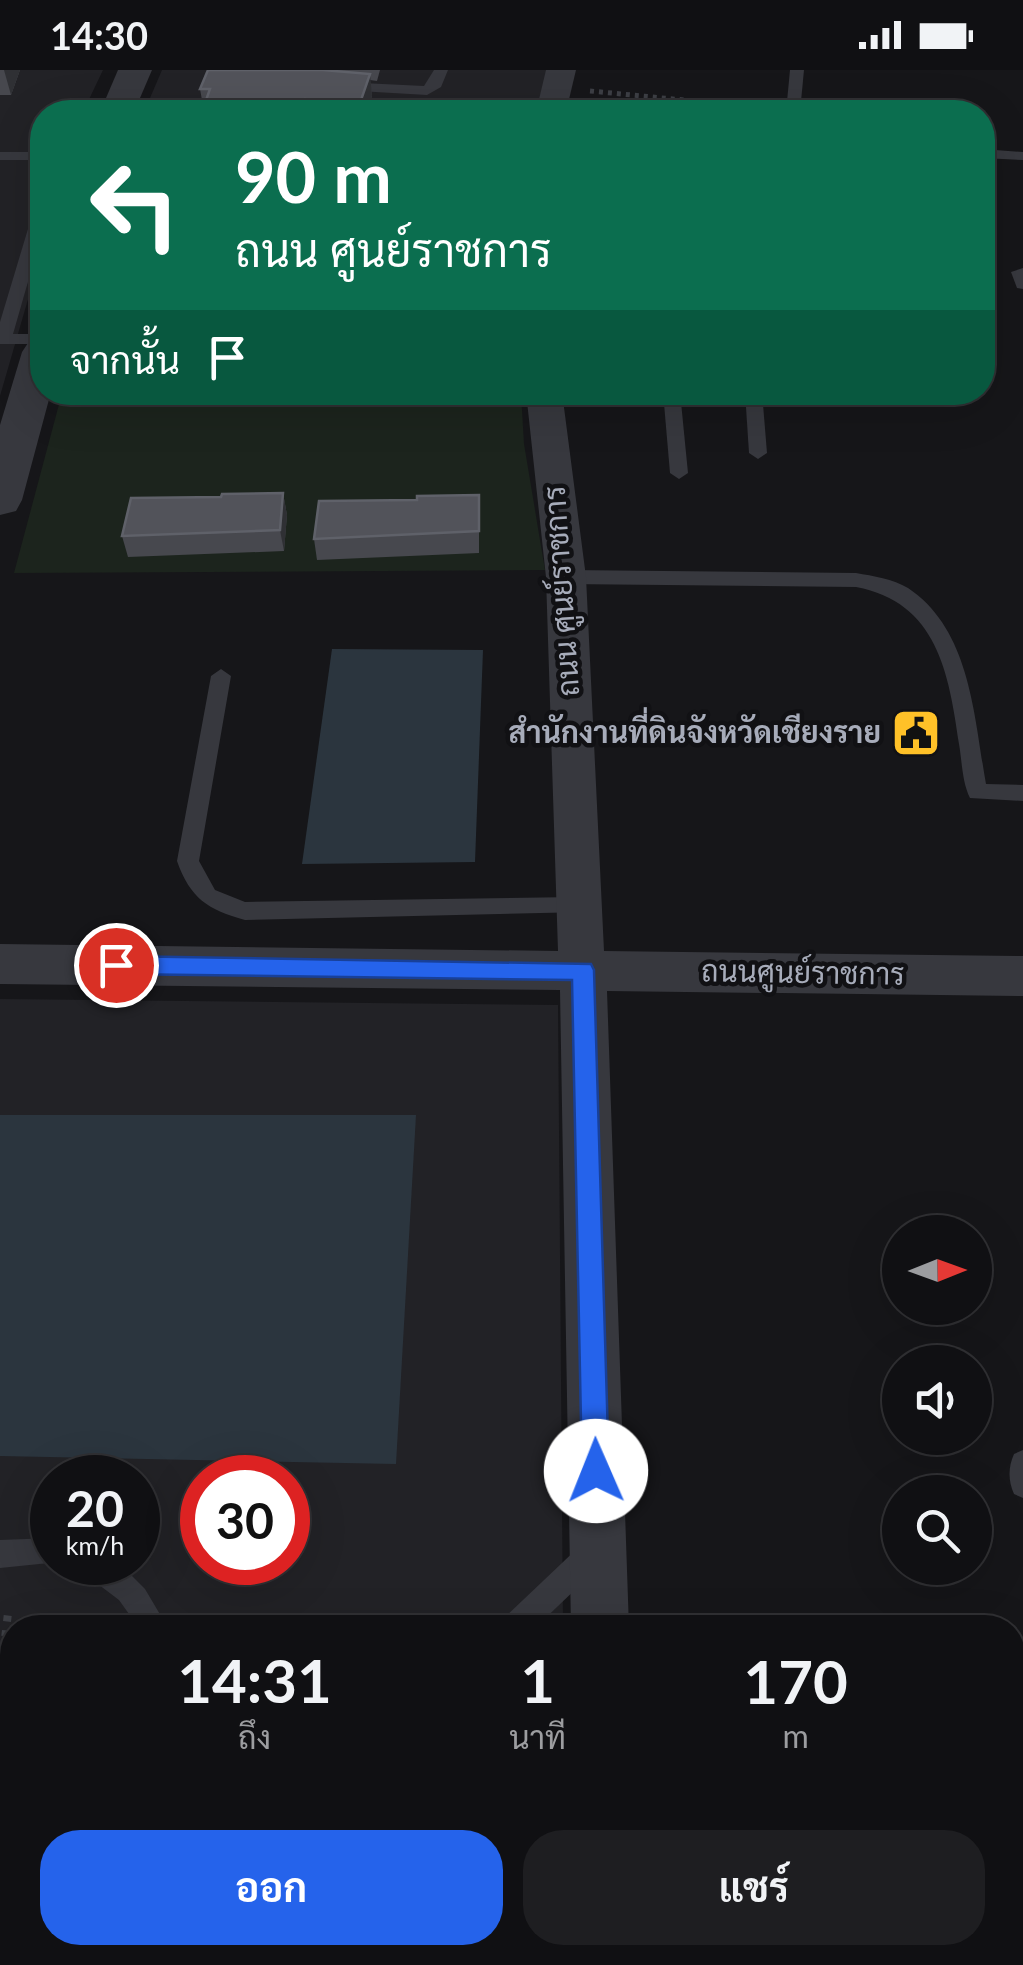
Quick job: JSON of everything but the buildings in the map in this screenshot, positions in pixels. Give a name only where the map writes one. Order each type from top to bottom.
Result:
[{"type":"street","points":[[122,100],[134,70]]},
{"type":"street","points":[[0,500],[15,343]]},
{"type":"street","name":"ถนน ศูนย์ราชการ","points":[[546,405],[566,577],[576,906],[583,970],[600,1615]]},
{"type":"street","points":[[0,964],[583,970]]},
{"type":"street","name":"ถนนศูนย์ราชการ","points":[[583,970],[1023,976]]},
{"type":"lane","points":[[324,84],[418,92],[433,88],[440,70]]},
{"type":"lane","points":[[794,100],[797,70]]},
{"type":"lane","points":[[995,154],[1023,156]]},
{"type":"lane","points":[[0,156],[30,156]]},
{"type":"lane","points":[[15,343],[30,269]]},
{"type":"lane","points":[[672,405],[679,472]]},
{"type":"lane","points":[[754,405],[758,453]]},
{"type":"lane","points":[[566,577],[856,580],[901,593],[936,627],[950,651],[976,792],[1023,793]]},
{"type":"lane","points":[[221,676],[188,860],[196,886],[215,904],[245,911],[576,906]]},
{"type":"lane","points":[[1023,1463],[1023,1486]]},
{"type":"lane","points":[[528,1615],[598,1548]]},
{"type":"lane","points":[[0,1554],[30,1553]]},
{"type":"lane","points":[[124,1585],[145,1615]]},
{"type":"path","points":[[557,90],[669,100]]},
{"type":"shaded area","points":[[0,70],[103,70],[89,100],[30,100],[30,292],[0,396]]},
{"type":"shaded area","points":[[162,70],[549,70],[542,100],[149,100]]},
{"type":"shaded area","points":[[59,405],[522,405],[524,444],[545,570],[14,573]]},
{"type":"shaded area","points":[[332,649],[483,650],[475,862],[302,864]]},
{"type":"shaded area","points":[[0,999],[558,1005],[563,1615],[0,1615]]},
{"type":"shaded area","points":[[0,1115],[416,1115],[396,1464],[310,1462],[310,1455],[180,1455],[180,1460],[160,1459],[160,1455],[0,1456]]},
{"type":"place","name":"สำนักงานที่ดินจังหวัดเชียงราย","points":[[916,733]]},
{"type":"route","points":[[116,965],[583,970],[596,1471]]}]
